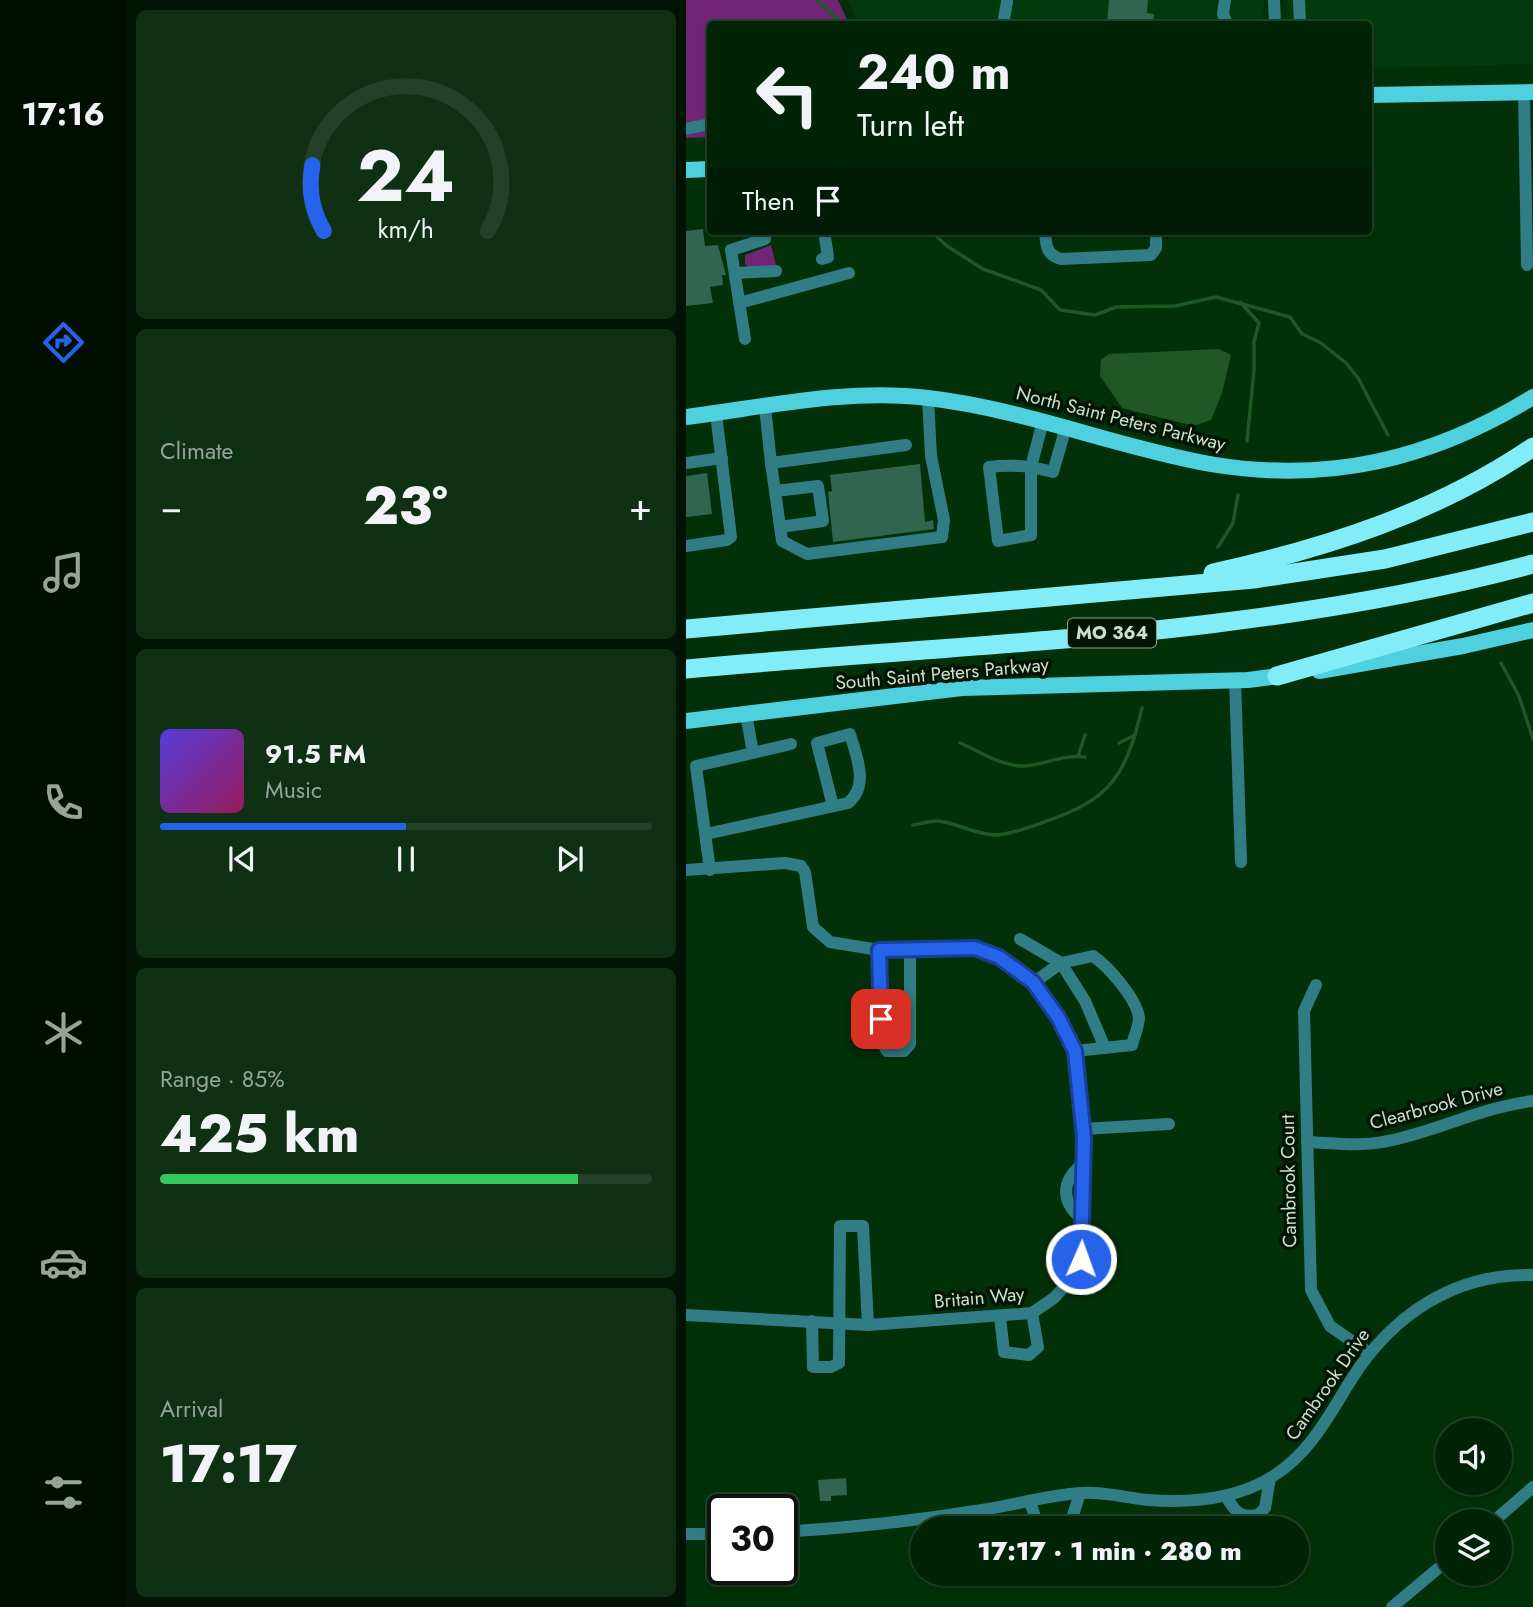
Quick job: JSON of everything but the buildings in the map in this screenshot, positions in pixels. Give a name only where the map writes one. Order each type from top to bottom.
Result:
[{"type":"highway","points":[[1129,591],[1274,559],[1363,532],[1452,495],[1533,447]]},
{"type":"highway","name":"MO 364","points":[[686,628],[1129,591],[1321,570],[1433,548],[1533,522]]},
{"type":"highway","name":"MO 364","points":[[686,669],[1283,617],[1420,592],[1533,564]]},
{"type":"highway","points":[[1278,676],[1533,603]]},
{"type":"main road","points":[[1372,94],[1529,92]]},
{"type":"main road","points":[[686,170],[707,169]]},
{"type":"main road","name":"North Saint Peters Parkway","points":[[686,417],[877,396],[928,398],[1044,421],[1208,463],[1300,472],[1365,465],[1410,455],[1472,431],[1533,397]]},
{"type":"main road","name":"South Saint Peters Parkway","points":[[686,721],[962,688],[1235,680],[1278,676],[1376,663],[1533,630]]},
{"type":"street","points":[[1225,0],[1223,14],[1226,21]]},
{"type":"street","points":[[1274,0],[1275,21]]},
{"type":"street","points":[[1299,0],[1300,21]]},
{"type":"street","points":[[1004,21],[1007,2]]},
{"type":"street","points":[[1527,265],[1529,92]]},
{"type":"street","points":[[686,129],[707,125]]},
{"type":"street","points":[[822,259],[828,257],[825,235]]},
{"type":"street","points":[[1045,235],[1047,249],[1052,257],[1062,259],[1151,255],[1156,248],[1156,235]]},
{"type":"street","points":[[745,339],[731,250],[765,239]]},
{"type":"street","points":[[735,273],[776,271]]},
{"type":"street","points":[[739,303],[849,273]]},
{"type":"street","points":[[765,407],[782,541],[807,554],[942,537],[944,520],[930,447],[928,398]]},
{"type":"street","points":[[686,546],[727,540],[731,537],[716,414]]},
{"type":"street","points":[[1044,421],[1031,467],[1031,535],[998,541],[989,467],[1016,464],[1031,467],[1053,472],[1066,427]]},
{"type":"street","points":[[771,463],[906,445]]},
{"type":"street","points":[[686,463],[722,458]]},
{"type":"street","points":[[775,491],[818,486],[823,522],[780,527]]},
{"type":"street","points":[[1235,680],[1241,862]]},
{"type":"street","points":[[746,713],[753,753]]},
{"type":"street","points":[[706,834],[833,806],[852,800],[860,779],[850,734],[817,743],[833,806]]},
{"type":"street","points":[[686,870],[710,870],[696,766],[791,744]]},
{"type":"street","name":"Britain Way","points":[[686,1315],[868,1325],[1032,1313],[1054,1298],[1072,1279],[1081,1259],[1083,1129],[1075,1051],[1058,1017],[1033,982],[999,957],[975,948],[879,950],[830,942],[813,927],[805,872],[801,866],[785,863],[710,870]]},
{"type":"street","points":[[1020,939],[1061,963],[1085,1001],[1105,1048]]},
{"type":"street","points":[[879,950],[882,1042],[887,1051],[904,1051],[909,1044],[910,950]]},
{"type":"street","points":[[1033,982],[1061,963],[1093,956],[1106,965],[1128,995],[1139,1018],[1132,1045],[1075,1051]]},
{"type":"street","name":"Cambrook Court","points":[[1317,985],[1304,1010],[1311,1290],[1329,1326],[1370,1353]]},
{"type":"street","name":"Clearbrook Drive","points":[[1307,1142],[1387,1142],[1487,1108],[1533,1099]]},
{"type":"street","points":[[1083,1129],[1169,1124]]},
{"type":"street","points":[[812,1321],[813,1367],[839,1363],[840,1226],[863,1226],[868,1325]]},
{"type":"street","points":[[1081,1259],[1095,1267]]},
{"type":"street","name":"Cambrook Drive","points":[[798,1531],[906,1522],[1080,1493],[1150,1500],[1196,1500],[1226,1496],[1270,1478],[1298,1458],[1316,1437],[1370,1353],[1402,1318],[1441,1293],[1477,1280],[1533,1275]]},
{"type":"street","points":[[1000,1317],[1004,1352],[1029,1355],[1038,1347],[1032,1313]]},
{"type":"street","points":[[1226,1496],[1238,1514],[1246,1517],[1258,1515],[1265,1508],[1270,1478]]},
{"type":"street","points":[[1508,1509],[1533,1487]]},
{"type":"street","points":[[1073,1516],[1080,1493]]},
{"type":"street","points":[[1030,1503],[1035,1516]]},
{"type":"street","points":[[686,1534],[707,1534]]},
{"type":"street","points":[[1392,1607],[1435,1571]]},
{"type":"shaded area","points":[[686,0],[838,0],[848,21],[707,21],[707,137],[686,138]]},
{"type":"shaded area","points":[[848,0],[1264,0],[1263,21],[858,21]]},
{"type":"shaded area","points":[[1286,0],[1533,0],[1533,64],[1372,68],[1372,21],[1287,21]]},
{"type":"shaded area","points":[[771,245],[776,265],[750,268],[745,264],[745,255]]},
{"type":"shaded area","points":[[1219,349],[1231,355],[1222,393],[1211,420],[1194,426],[1122,408],[1100,376],[1101,360],[1109,354]]},
{"type":"waterway","points":[[817,0],[840,21]]},
{"type":"waterway","points":[[935,235],[947,246],[983,269],[1041,290],[1060,310],[1095,315],[1116,307],[1175,306],[1216,297],[1290,317],[1302,334],[1321,343],[1346,363],[1358,378],[1388,435]]},
{"type":"waterway","points":[[1240,302],[1259,323],[1254,342],[1247,441]]},
{"type":"waterway","points":[[1218,547],[1233,523],[1238,495]]},
{"type":"waterway","points":[[1501,663],[1519,696],[1533,739]]},
{"type":"waterway","points":[[913,825],[939,821],[997,835],[1021,830],[1067,814],[1100,794],[1122,768],[1142,708]]},
{"type":"waterway","points":[[1078,756],[1085,735]]},
{"type":"waterway","points":[[1119,743],[1135,735]]},
{"type":"waterway","points":[[960,743],[1016,766],[1085,757]]},
{"type":"route","points":[[881,1019],[879,950],[975,948],[999,957],[1033,982],[1058,1017],[1075,1051],[1084,1138],[1081,1165],[1081,1259]]}]
